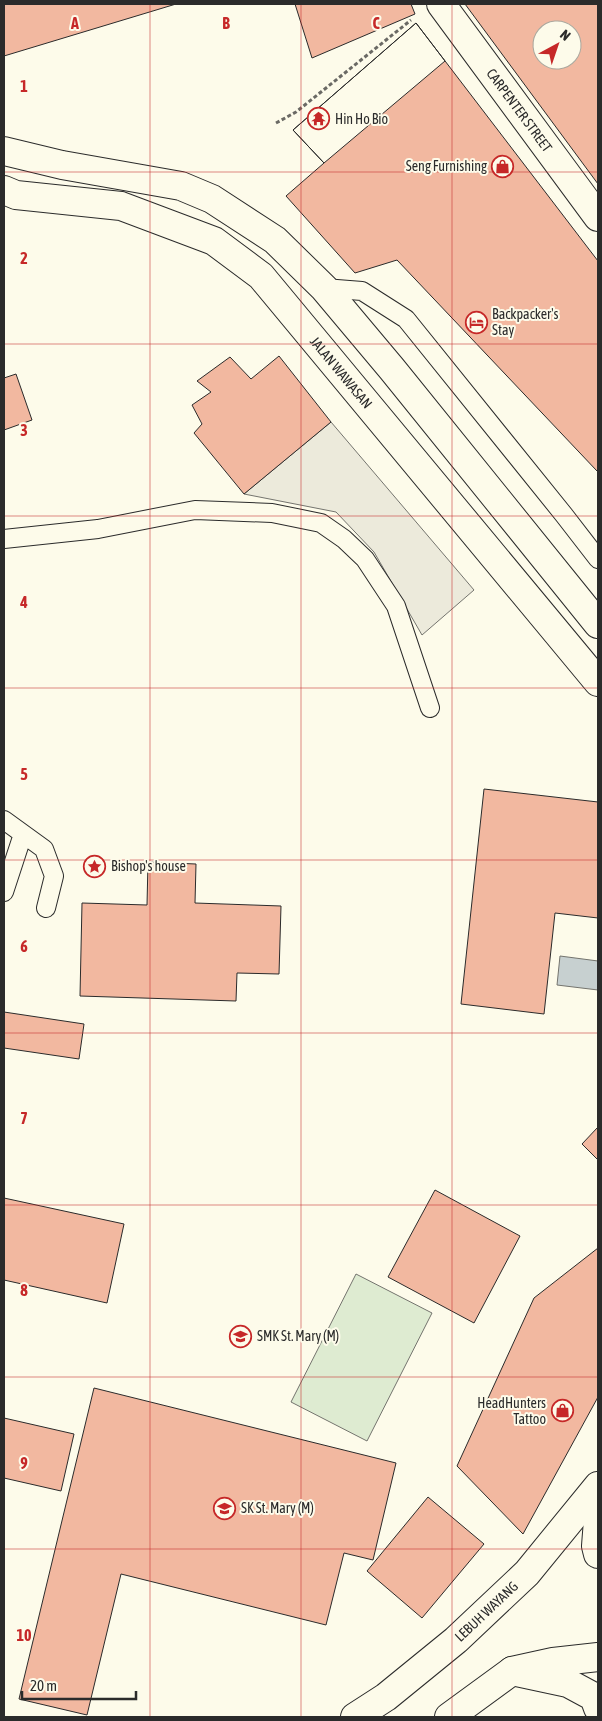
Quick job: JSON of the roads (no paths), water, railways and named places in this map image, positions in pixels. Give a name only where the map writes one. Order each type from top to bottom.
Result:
[{"type":"street","name":"CARPENTER STREET","points":[[441,4],[598,217]]},
{"type":"street","points":[[4,151],[62,165],[181,186],[212,199],[274,240],[324,288],[392,369],[598,624]]},
{"type":"street","name":"JALAN WAWASAN","points":[[4,190],[16,195],[121,206],[214,241],[261,276],[598,682]]},
{"type":"street","name":"LEBUH WAYANG","points":[[354,1717],[386,1696],[456,1640],[527,1573],[598,1486]]},
{"type":"street","points":[[598,1520],[596,1546],[598,1554]]},
{"type":"street","points":[[449,1717],[512,1671],[553,1662],[598,1657]]},
{"type":"street","points":[[512,1671],[568,1683],[594,1697],[598,1708]]},
{"type":"lane","points":[[324,288],[362,291],[406,319],[598,559]]},
{"type":"lane","points":[[4,539],[98,529],[195,510],[272,513],[321,523],[344,539],[365,559],[396,606],[430,708]]},
{"type":"lane","points":[[4,820],[44,849],[54,876],[46,908]]},
{"type":"lane","points":[[4,892],[23,834]]},
{"type":"place","name":"Hin Ho Bio","points":[[319,119]]},
{"type":"place","name":"Seng Furnishing","points":[[503,166]]},
{"type":"place","name":"Backpacker's Stay","points":[[476,322]]},
{"type":"place","name":"Bishop's house","points":[[95,866]]},
{"type":"place","name":"SMK St. Mary (M)","points":[[241,1336]]},
{"type":"place","name":"HeadHunters Tattoo","points":[[562,1411]]},
{"type":"place","name":"SK St. Mary (M)","points":[[225,1508]]}]
